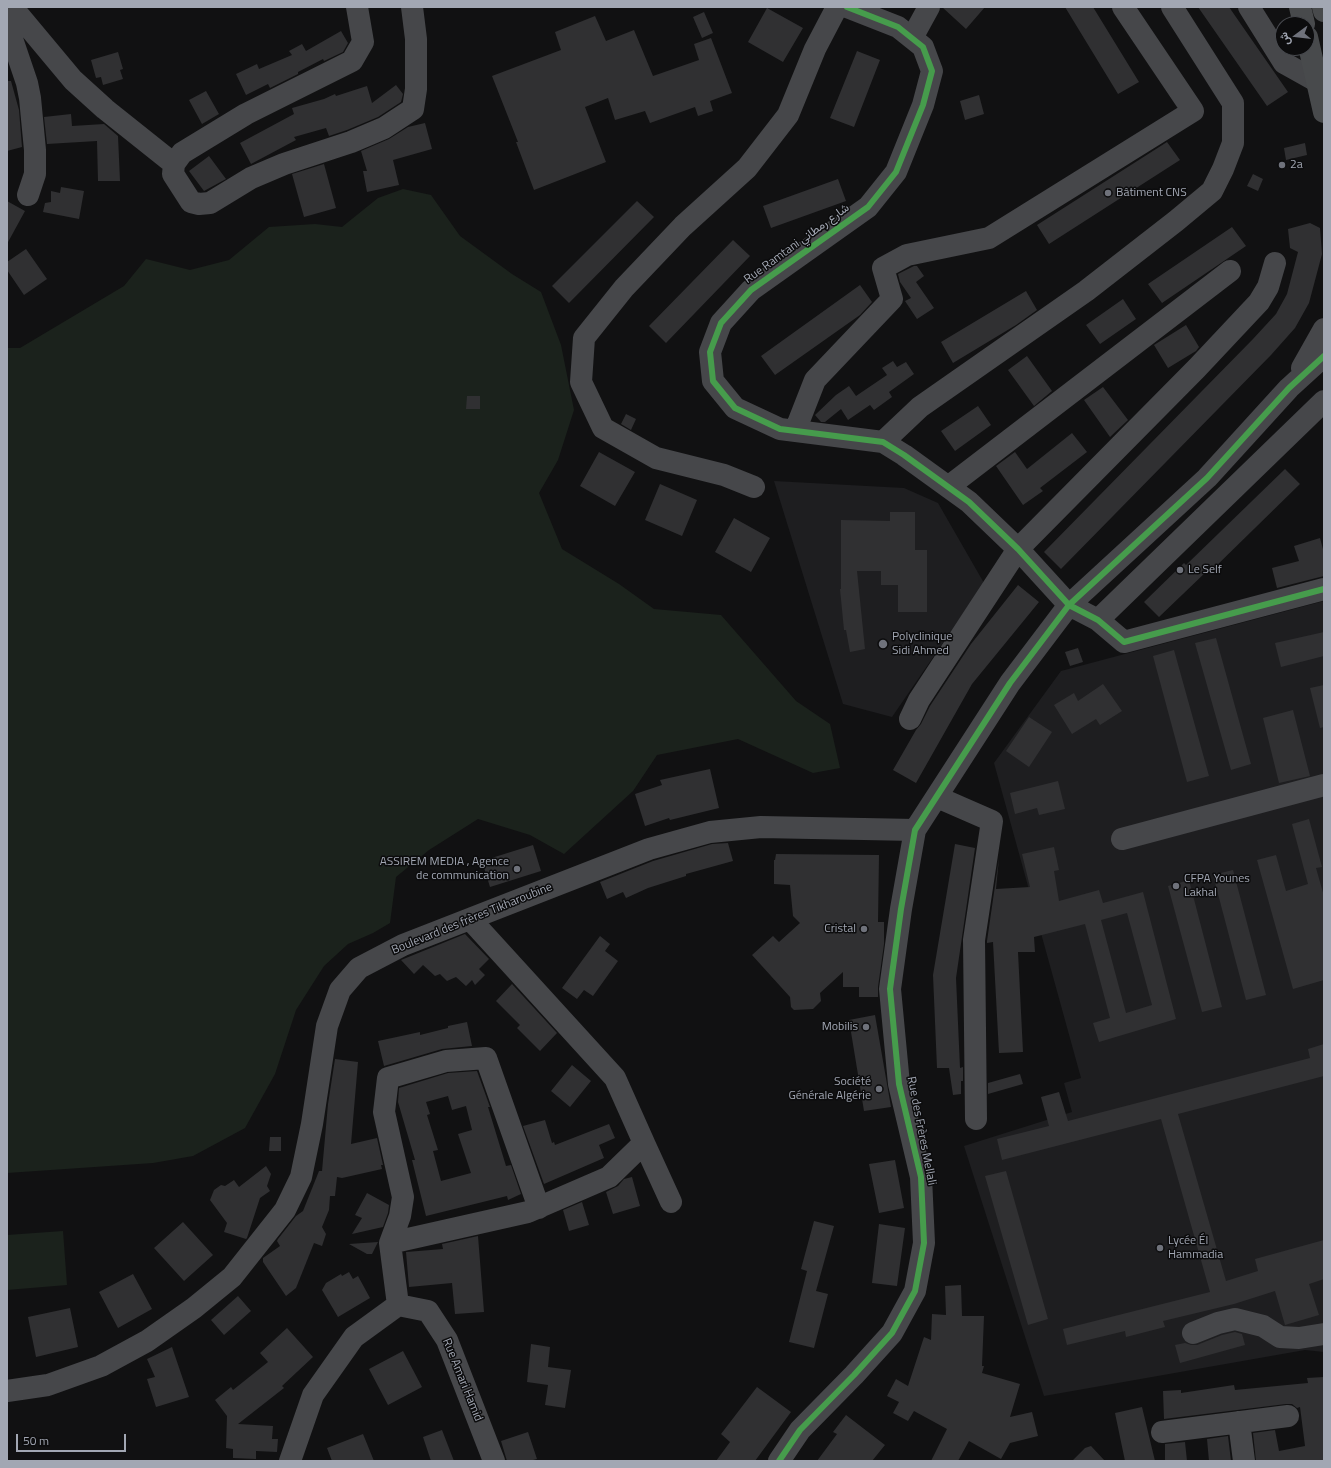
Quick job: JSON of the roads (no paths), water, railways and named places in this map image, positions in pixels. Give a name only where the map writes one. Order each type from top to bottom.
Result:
[{"type":"main road","points":[[1323,7],[1324,11]]},
{"type":"main road","points":[[1312,56],[1324,112]]},
{"type":"street","points":[[12,7],[73,80],[105,109],[174,164]]},
{"type":"street","points":[[357,7],[363,42],[352,61],[246,114],[182,153],[174,164],[173,174],[191,202],[199,204],[210,203],[252,178],[284,164],[351,142],[377,131],[413,109],[416,82],[416,39],[412,7]]},
{"type":"street","points":[[754,487],[724,474],[656,458],[603,428],[581,382],[584,338],[624,288],[683,226],[747,168],[788,115],[815,49],[836,7]]},
{"type":"street","name":"Rue Ramtani شارع رمطاني","points":[[847,7],[898,27],[923,47],[932,71],[923,105],[896,172],[868,207],[751,290],[720,322],[710,352],[713,381],[735,408],[780,430],[883,442],[904,455],[968,502],[1018,549],[1069,605]]},
{"type":"street","points":[[912,38],[929,7]]},
{"type":"street","points":[[795,431],[815,380],[892,299],[883,268],[907,255],[989,238],[1194,111],[1124,7]]},
{"type":"street","points":[[883,442],[920,407],[1086,291],[1212,191],[1223,169],[1233,142],[1233,103],[1172,7]]},
{"type":"street","points":[[1249,7],[1284,63],[1318,82]]},
{"type":"street","points":[[7,24],[27,83],[30,98],[35,174],[28,195]]},
{"type":"street","points":[[910,720],[919,700],[1018,549],[1191,374],[1259,302],[1268,287],[1275,263]]},
{"type":"street","points":[[948,487],[1230,271]]},
{"type":"street","points":[[1289,388],[1324,329]]},
{"type":"street","points":[[915,830],[1010,683],[1069,605],[1207,478],[1289,388],[1324,356]]},
{"type":"street","points":[[1289,388],[1324,367]]},
{"type":"street","points":[[1098,620],[1324,401]]},
{"type":"street","points":[[1069,605],[1098,620],[1124,642],[1324,589]]},
{"type":"street","points":[[1122,839],[1324,785]]},
{"type":"street","points":[[937,797],[992,821],[974,940],[976,1119]]},
{"type":"street","name":"Boulevard des frères Tikharoubine","points":[[7,1391],[48,1385],[102,1366],[147,1341],[188,1312],[232,1277],[285,1210],[300,1178],[312,1124],[328,1026],[340,990],[360,968],[403,945],[649,849],[710,832],[761,827],[915,830]]},
{"type":"street","name":"Rue des Frères Mellali","points":[[779,1461],[800,1430],[854,1375],[892,1333],[915,1291],[924,1243],[921,1177],[899,1084],[890,989],[901,909],[915,830]]},
{"type":"street","points":[[470,919],[615,1078],[671,1202]]},
{"type":"street","points":[[290,1461],[313,1395],[354,1337],[398,1305],[390,1243],[400,1216],[403,1197],[384,1112],[385,1091],[388,1078],[446,1061],[486,1058],[539,1208]]},
{"type":"street","points":[[390,1243],[528,1212],[539,1208],[609,1177],[644,1143]]},
{"type":"street","name":"Rue Amari Hamid","points":[[398,1305],[428,1311],[447,1340],[494,1461]]},
{"type":"street","points":[[1193,1333],[1218,1323],[1235,1319],[1263,1326],[1280,1337],[1299,1338],[1324,1334]]},
{"type":"street","points":[[1162,1432],[1288,1416]]},
{"type":"street","points":[[1239,1422],[1244,1461]]},
{"type":"place","name":"2a","points":[[1282,165]]},
{"type":"place","name":"Bâtiment CNS","points":[[1108,193]]},
{"type":"place","name":"Le Self","points":[[1180,570]]},
{"type":"place","name":"Polyclinique Sidi Ahmed","points":[[883,644]]},
{"type":"place","name":"ASSIREM MEDIA , Agence de communication","points":[[517,869]]},
{"type":"place","name":"CFPA Younes Lakhal","points":[[1176,886]]},
{"type":"place","name":"Cristal","points":[[864,929]]},
{"type":"place","name":"Mobilis","points":[[866,1027]]},
{"type":"place","name":"Société Générale Algérie","points":[[879,1089]]},
{"type":"place","name":"Lycée Él Hammadia","points":[[1160,1248]]}]
